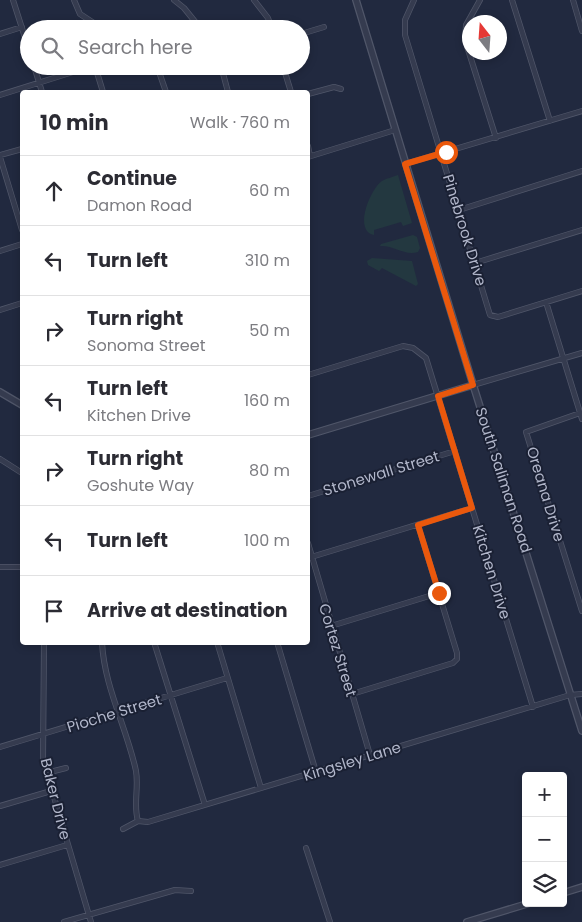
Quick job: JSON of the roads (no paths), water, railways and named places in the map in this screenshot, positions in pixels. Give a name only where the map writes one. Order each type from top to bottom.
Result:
[{"type":"street","points":[[14,0],[20,20]]},
{"type":"street","points":[[74,0],[80,14],[88,20]]},
{"type":"street","points":[[174,0],[184,8],[194,20]]},
{"type":"street","points":[[254,0],[269,20]]},
{"type":"street","name":"South Saliman Road","points":[[356,0],[473,385],[582,731]]},
{"type":"street","points":[[480,0],[466,25],[465,40],[496,138]]},
{"type":"street","points":[[512,0],[550,121]]},
{"type":"street","points":[[573,0],[582,32]]},
{"type":"street","name":"Pinebrook Drive","points":[[412,1],[405,20],[405,35],[490,315],[498,317],[546,302]]},
{"type":"street","points":[[310,31],[324,27]]},
{"type":"street","points":[[0,34],[20,28]]},
{"type":"street","points":[[37,75],[41,90]]},
{"type":"street","points":[[0,95],[65,75]]},
{"type":"street","points":[[97,75],[102,90]]},
{"type":"street","points":[[160,75],[165,90]]},
{"type":"street","points":[[223,75],[227,90]]},
{"type":"street","points":[[286,75],[290,90]]},
{"type":"street","points":[[310,93],[334,87],[341,89]]},
{"type":"street","points":[[405,164],[582,111]]},
{"type":"street","points":[[310,156],[396,130]]},
{"type":"street","points":[[20,150],[0,156],[20,223]]},
{"type":"street","points":[[459,210],[582,171]]},
{"type":"street","points":[[475,263],[582,230]]},
{"type":"street","points":[[0,251],[20,245]]},
{"type":"street","points":[[581,416],[546,302],[582,291]]},
{"type":"street","points":[[0,310],[20,304]]},
{"type":"street","name":"Kitchen Drive","points":[[310,374],[403,346],[421,352],[426,358],[533,707]]},
{"type":"street","points":[[310,434],[582,353]]},
{"type":"street","points":[[0,392],[20,405]]},
{"type":"street","name":"Oreana Drive","points":[[581,416],[526,432],[582,611]]},
{"type":"street","name":"Stonewall Street","points":[[310,495],[455,451]]},
{"type":"street","points":[[0,459],[20,472]]},
{"type":"street","points":[[310,558],[472,508]]},
{"type":"street","points":[[352,694],[455,662],[458,653],[418,525]]},
{"type":"street","name":"Cortez Street","points":[[310,561],[370,756]]},
{"type":"street","points":[[0,567],[20,567]]},
{"type":"street","points":[[331,626],[439,593]]},
{"type":"street","name":"Baker Drive","points":[[44,645],[43,734],[46,773],[91,922]]},
{"type":"street","points":[[102,645],[104,660],[136,771],[135,803],[138,821]]},
{"type":"street","points":[[155,645],[205,805]]},
{"type":"street","points":[[217,645],[261,788]]},
{"type":"street","points":[[278,645],[316,772]]},
{"type":"street","name":"Pioche Street","points":[[0,747],[228,678]]},
{"type":"street","name":"Kingsley Lane","points":[[123,829],[138,821],[148,822],[570,695],[582,694]]},
{"type":"street","points":[[46,773],[66,768]]},
{"type":"street","points":[[0,806],[51,791]]},
{"type":"street","points":[[0,865],[67,845]]},
{"type":"street","points":[[306,848],[330,922]]},
{"type":"street","points":[[567,892],[582,887]]},
{"type":"street","points":[[64,922],[175,890],[191,891]]},
{"type":"street","points":[[467,922],[522,905]]}]
